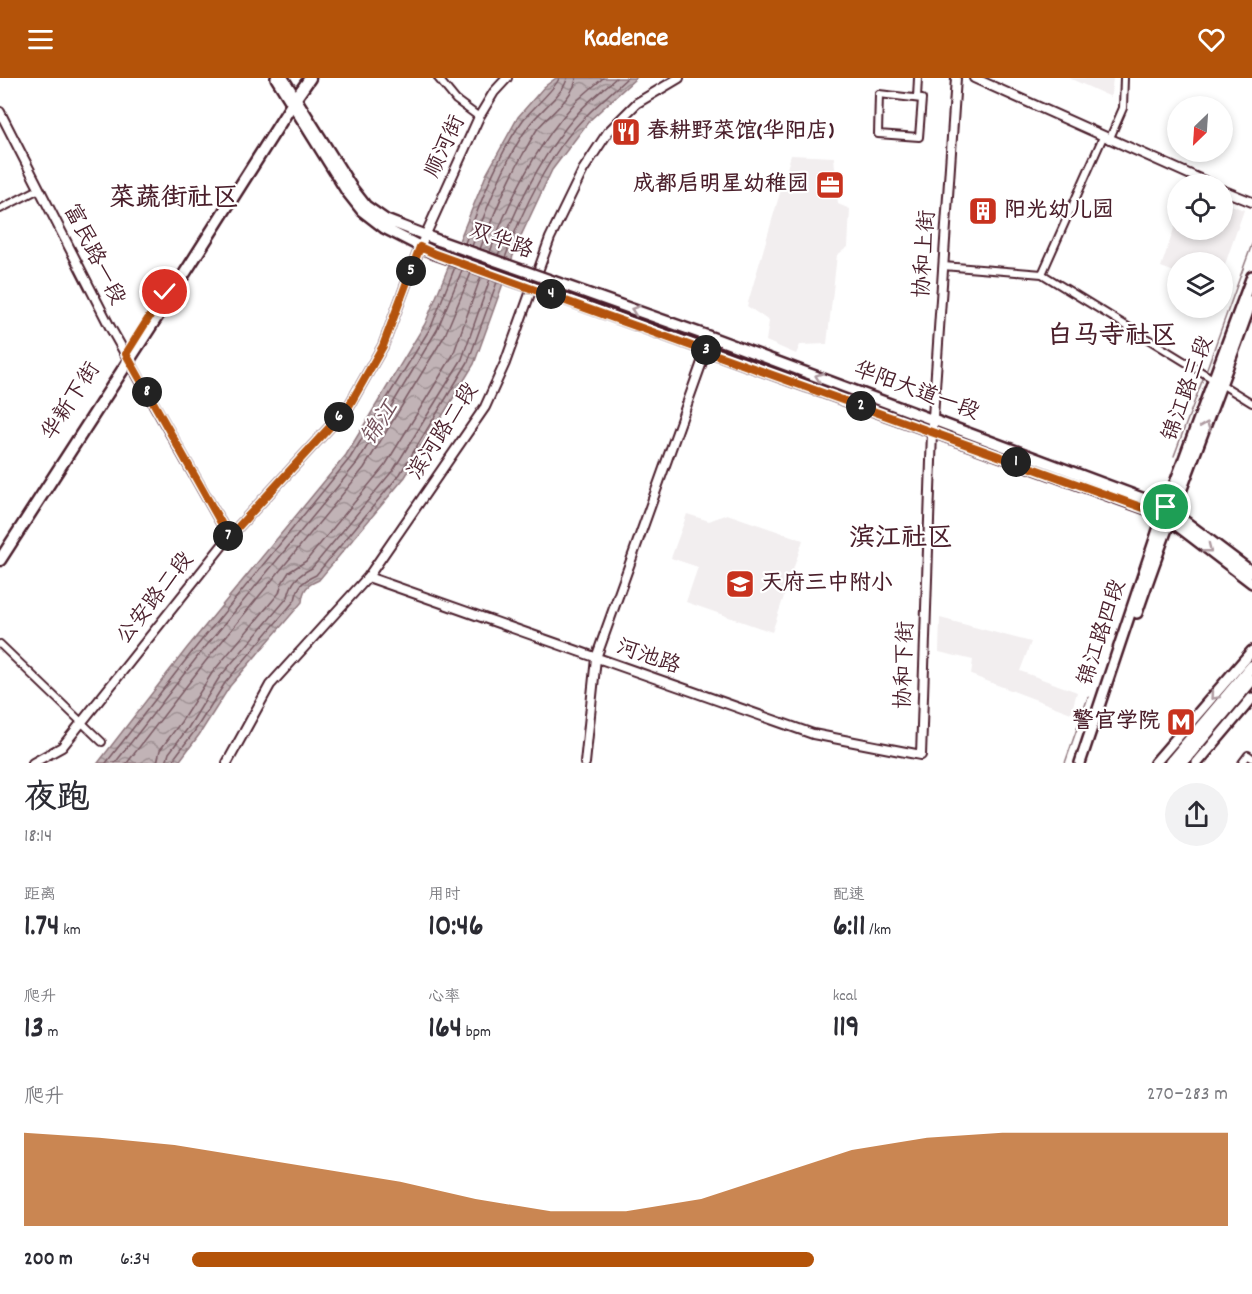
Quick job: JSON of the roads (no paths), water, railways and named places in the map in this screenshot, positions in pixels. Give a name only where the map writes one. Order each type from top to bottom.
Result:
[{"type":"main road","points":[[276,78],[291,98]]},
{"type":"main road","points":[[283,78],[291,98]]},
{"type":"main road","points":[[0,560],[302,78]]},
{"type":"main road","points":[[291,98],[310,78]]},
{"type":"main road","name":"双华路","points":[[291,98],[366,206],[386,220],[549,280]]},
{"type":"main road","name":"华阳大道一段","points":[[291,98],[347,192],[362,211],[384,228],[420,247],[932,432],[1167,513],[1252,584]]},
{"type":"main road","name":"锦江路三段","points":[[1167,513],[1208,376],[1252,276]]},
{"type":"main road","name":"华阳大道一段","points":[[549,280],[933,419],[1167,513],[1252,572]]},
{"type":"main road","name":"锦江路三段","points":[[1167,513],[1222,385],[1252,300]]},
{"type":"main road","name":"华新下街","points":[[0,549],[128,357]]},
{"type":"main road","name":"锦江路四段","points":[[1080,763],[1167,513]]},
{"type":"main road","name":"锦江路四段","points":[[1085,763],[1167,513]]},
{"type":"main road","points":[[1155,763],[1251,657]]},
{"type":"main road","points":[[1170,763],[1251,657]]},
{"type":"main road","points":[[1182,763],[1252,680]]},
{"type":"main road","points":[[1197,763],[1252,698]]},
{"type":"street","points":[[438,78],[456,100],[479,117]]},
{"type":"street","name":"顺河街","points":[[425,235],[479,117],[494,92],[507,78]]},
{"type":"street","name":"滨河路二段","points":[[227,763],[270,685],[368,577],[485,407],[505,363],[550,238],[583,170],[608,132],[637,103],[679,78]]},
{"type":"street","points":[[917,98],[918,78]]},
{"type":"street","name":"协和上街","points":[[932,432],[956,78]]},
{"type":"street","points":[[974,78],[1188,174]]},
{"type":"street","points":[[1042,274],[1123,108],[1124,78]]},
{"type":"street","points":[[879,94],[917,98],[922,99],[919,137],[878,134],[879,94]]},
{"type":"street","name":"富民路一段","points":[[0,112],[110,327],[229,537]]},
{"type":"street","points":[[0,209],[39,189]]},
{"type":"street","points":[[1233,194],[1252,202]]},
{"type":"street","name":"公安路二段","points":[[33,763],[62,747],[229,537],[349,406],[383,346],[425,235]]},
{"type":"street","points":[[943,266],[1042,274],[1252,403]]},
{"type":"street","points":[[585,763],[596,658],[711,337]]},
{"type":"street","name":"协和下街","points":[[921,759],[932,432]]},
{"type":"street","name":"河池路","points":[[368,577],[813,734],[921,759]]},
{"type":"street","points":[[0,644],[102,742]]},
{"type":"street","points":[[1242,763],[1248,755],[1252,758]]},
{"type":"water","name":"锦江","points":[[556,78],[636,78],[589,121],[552,170],[518,242],[474,364],[405,477],[319,580],[306,588],[302,602],[230,686],[178,763],[98,763],[187,648],[346,455],[425,324],[486,175],[518,117],[544,87]]},
{"type":"waterway","points":[[1206,371],[1252,244]]},
{"type":"waterway","points":[[1174,456],[1204,376]]},
{"type":"waterway","points":[[1065,763],[1088,697]]},
{"type":"place","name":"春耕野菜馆(华阳店)","points":[[626,132]]},
{"type":"place","name":"成都启明星幼稚园","points":[[830,185]]},
{"type":"place","name":"阳光幼儿园","points":[[983,211]]},
{"type":"place","name":"天府三中附小","points":[[740,584]]},
{"type":"place","name":"警官学院","points":[[1181,722]]},
{"type":"district","name":"菜蔬街社区","points":[[174,199]]},
{"type":"district","name":"白马寺社区","points":[[1112,337]]},
{"type":"district","name":"滨江社区","points":[[901,539]]}]
